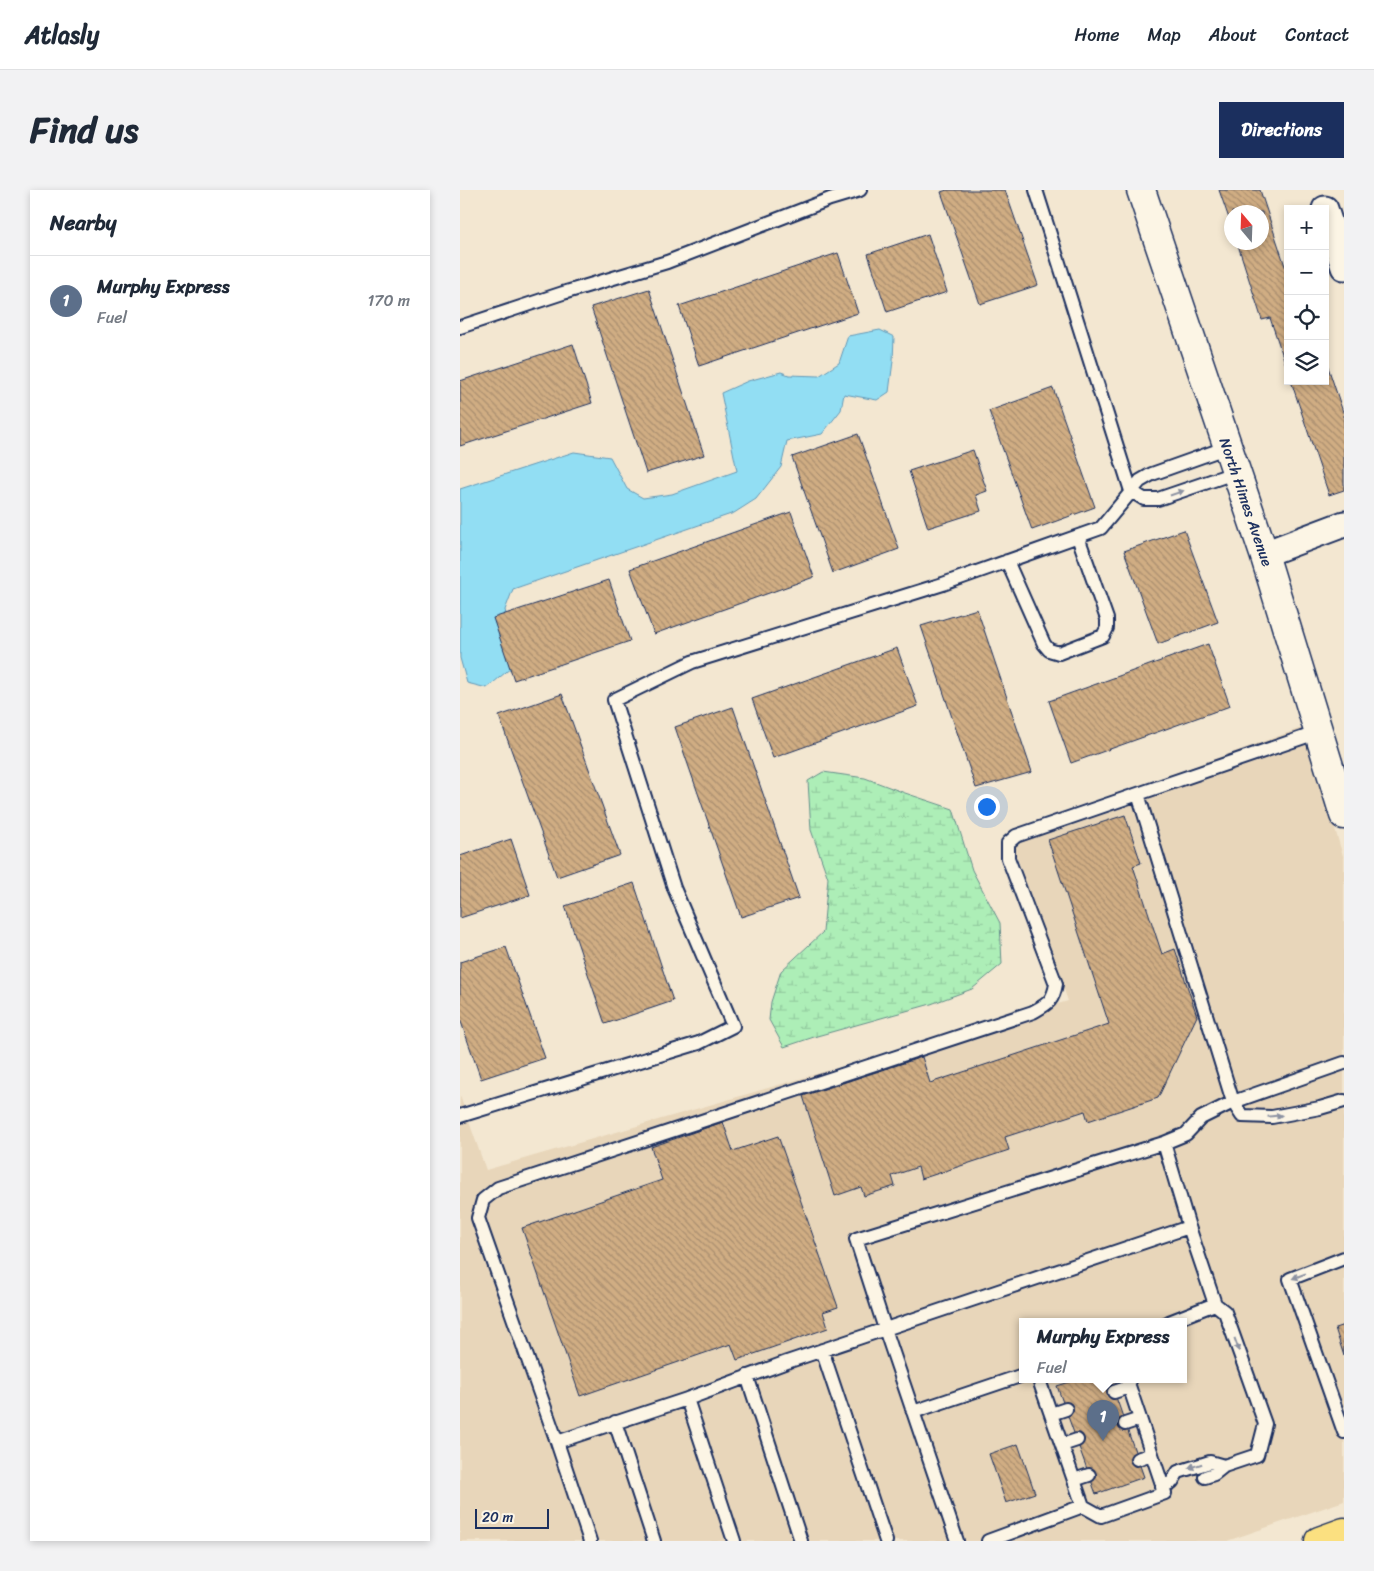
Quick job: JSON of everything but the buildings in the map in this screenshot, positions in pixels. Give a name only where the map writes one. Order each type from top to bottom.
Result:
[{"type":"main road","points":[[1319,1541],[1344,1532]]},
{"type":"street","name":"North Himes Avenue","points":[[1141,190],[1264,554],[1344,815]]},
{"type":"street","points":[[1318,190],[1331,213],[1344,267]]},
{"type":"street","points":[[1264,554],[1344,524]]},
{"type":"lane","points":[[460,327],[563,293],[667,262],[830,198],[860,190]]},
{"type":"lane","points":[[1036,190],[1131,491],[1144,500],[1158,499],[1237,472]]},
{"type":"lane","points":[[460,1116],[699,1043],[733,1026],[674,888],[614,700],[692,662],[943,584],[1102,528],[1140,480],[1228,447]]},
{"type":"lane","points":[[1007,561],[1044,644],[1049,650],[1059,653],[1103,636],[1107,628],[1107,619],[1078,537]]},
{"type":"lane","points":[[590,1541],[478,1218],[483,1200],[498,1188],[1033,1012],[1048,1003],[1054,996],[1056,984],[1008,858],[1008,843],[1016,836],[1319,732]]},
{"type":"lane","points":[[1138,794],[1233,1102],[1242,1116],[1272,1117],[1320,1108],[1344,1101]]},
{"type":"lane","points":[[957,1541],[856,1239],[1164,1143],[1186,1134],[1201,1118],[1233,1102],[1344,1063]]},
{"type":"lane","points":[[1164,1143],[1188,1227],[1215,1304],[1225,1312],[1266,1424],[1257,1454],[1224,1466],[1214,1474],[1205,1477]]},
{"type":"lane","points":[[557,1442],[687,1399],[822,1350],[1188,1227]]},
{"type":"lane","points":[[1344,1258],[1290,1279],[1344,1432]]},
{"type":"lane","points":[[1180,1318],[1215,1304]]},
{"type":"lane","points":[[822,1350],[886,1541]]},
{"type":"lane","points":[[747,1376],[802,1541]]},
{"type":"lane","points":[[913,1412],[1019,1376]]},
{"type":"lane","points":[[1041,1383],[1084,1506],[1101,1516],[1165,1493],[1178,1472],[1210,1462],[1224,1466]]},
{"type":"lane","points":[[1114,1392],[1128,1383],[1152,1454],[1172,1484]]},
{"type":"lane","points":[[687,1399],[734,1541]]},
{"type":"lane","points":[[1051,1414],[1066,1409]]},
{"type":"lane","points":[[1125,1424],[1140,1418]]},
{"type":"lane","points":[[615,1422],[654,1541]]},
{"type":"lane","points":[[1062,1445],[1076,1440]]},
{"type":"lane","points":[[1138,1459],[1152,1454]]},
{"type":"lane","points":[[1074,1480],[1088,1475]]},
{"type":"lane","points":[[988,1541],[1084,1506]]},
{"type":"shaded area","points":[[1304,727],[1344,859],[1344,1501],[1227,1541],[460,1541],[460,1096],[486,1170],[1068,1001],[1008,833]]},
{"type":"green space","points":[[823,772],[865,778],[953,809],[972,870],[1000,923],[1002,964],[972,989],[931,1004],[784,1047],[769,1020],[771,1002],[781,971],[823,932],[828,878],[811,830],[808,781]]},
{"type":"water","points":[[880,330],[894,337],[889,392],[877,400],[844,394],[841,410],[822,434],[787,441],[781,467],[756,499],[734,513],[513,589],[505,610],[518,662],[487,688],[467,683],[460,658],[460,489],[574,452],[610,457],[627,489],[643,498],[672,494],[737,471],[721,393],[748,381],[781,372],[789,375],[819,376],[839,363],[848,336]]},
{"type":"place","name":"Murphy Express","points":[[1103,1441]]}]
